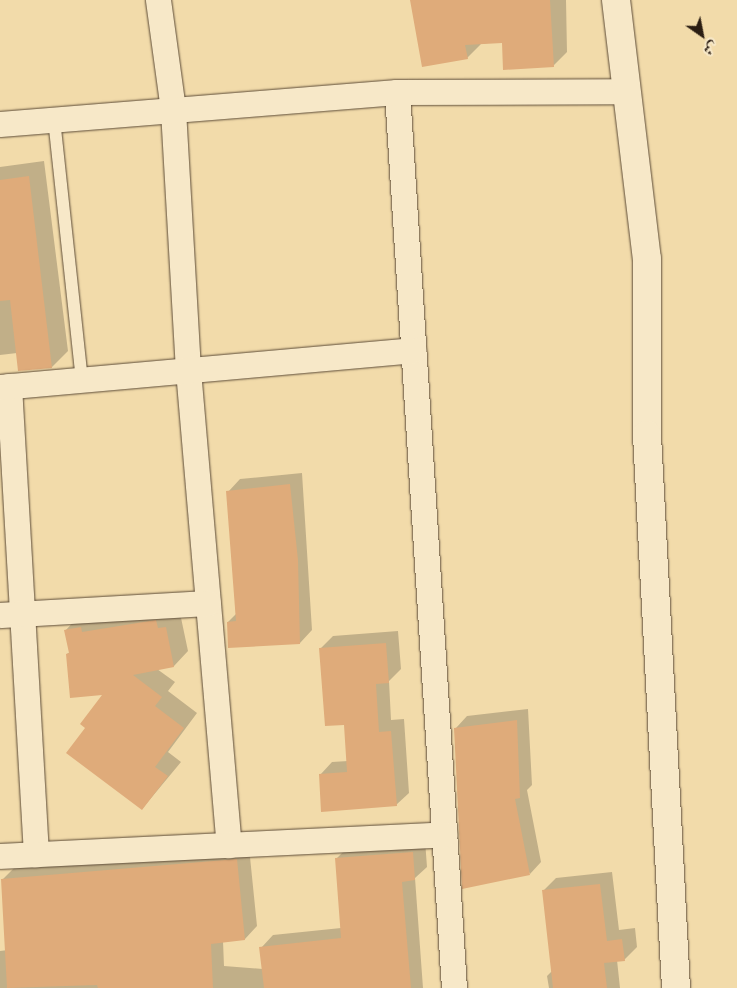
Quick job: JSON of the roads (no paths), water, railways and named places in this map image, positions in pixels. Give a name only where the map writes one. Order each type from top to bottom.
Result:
[{"type":"street","points":[[158,0],[173,110],[188,370],[229,845]]},
{"type":"street","points":[[616,0],[647,259],[646,435],[676,988]]},
{"type":"street","points":[[0,124],[397,92],[627,91]]},
{"type":"street","points":[[397,92],[454,988]]},
{"type":"street","points":[[36,854],[11,614],[4,387],[413,350]]},
{"type":"street","points":[[11,614],[208,603]]},
{"type":"street","points":[[0,856],[444,834]]},
{"type":"lane","points":[[54,120],[82,379]]}]
